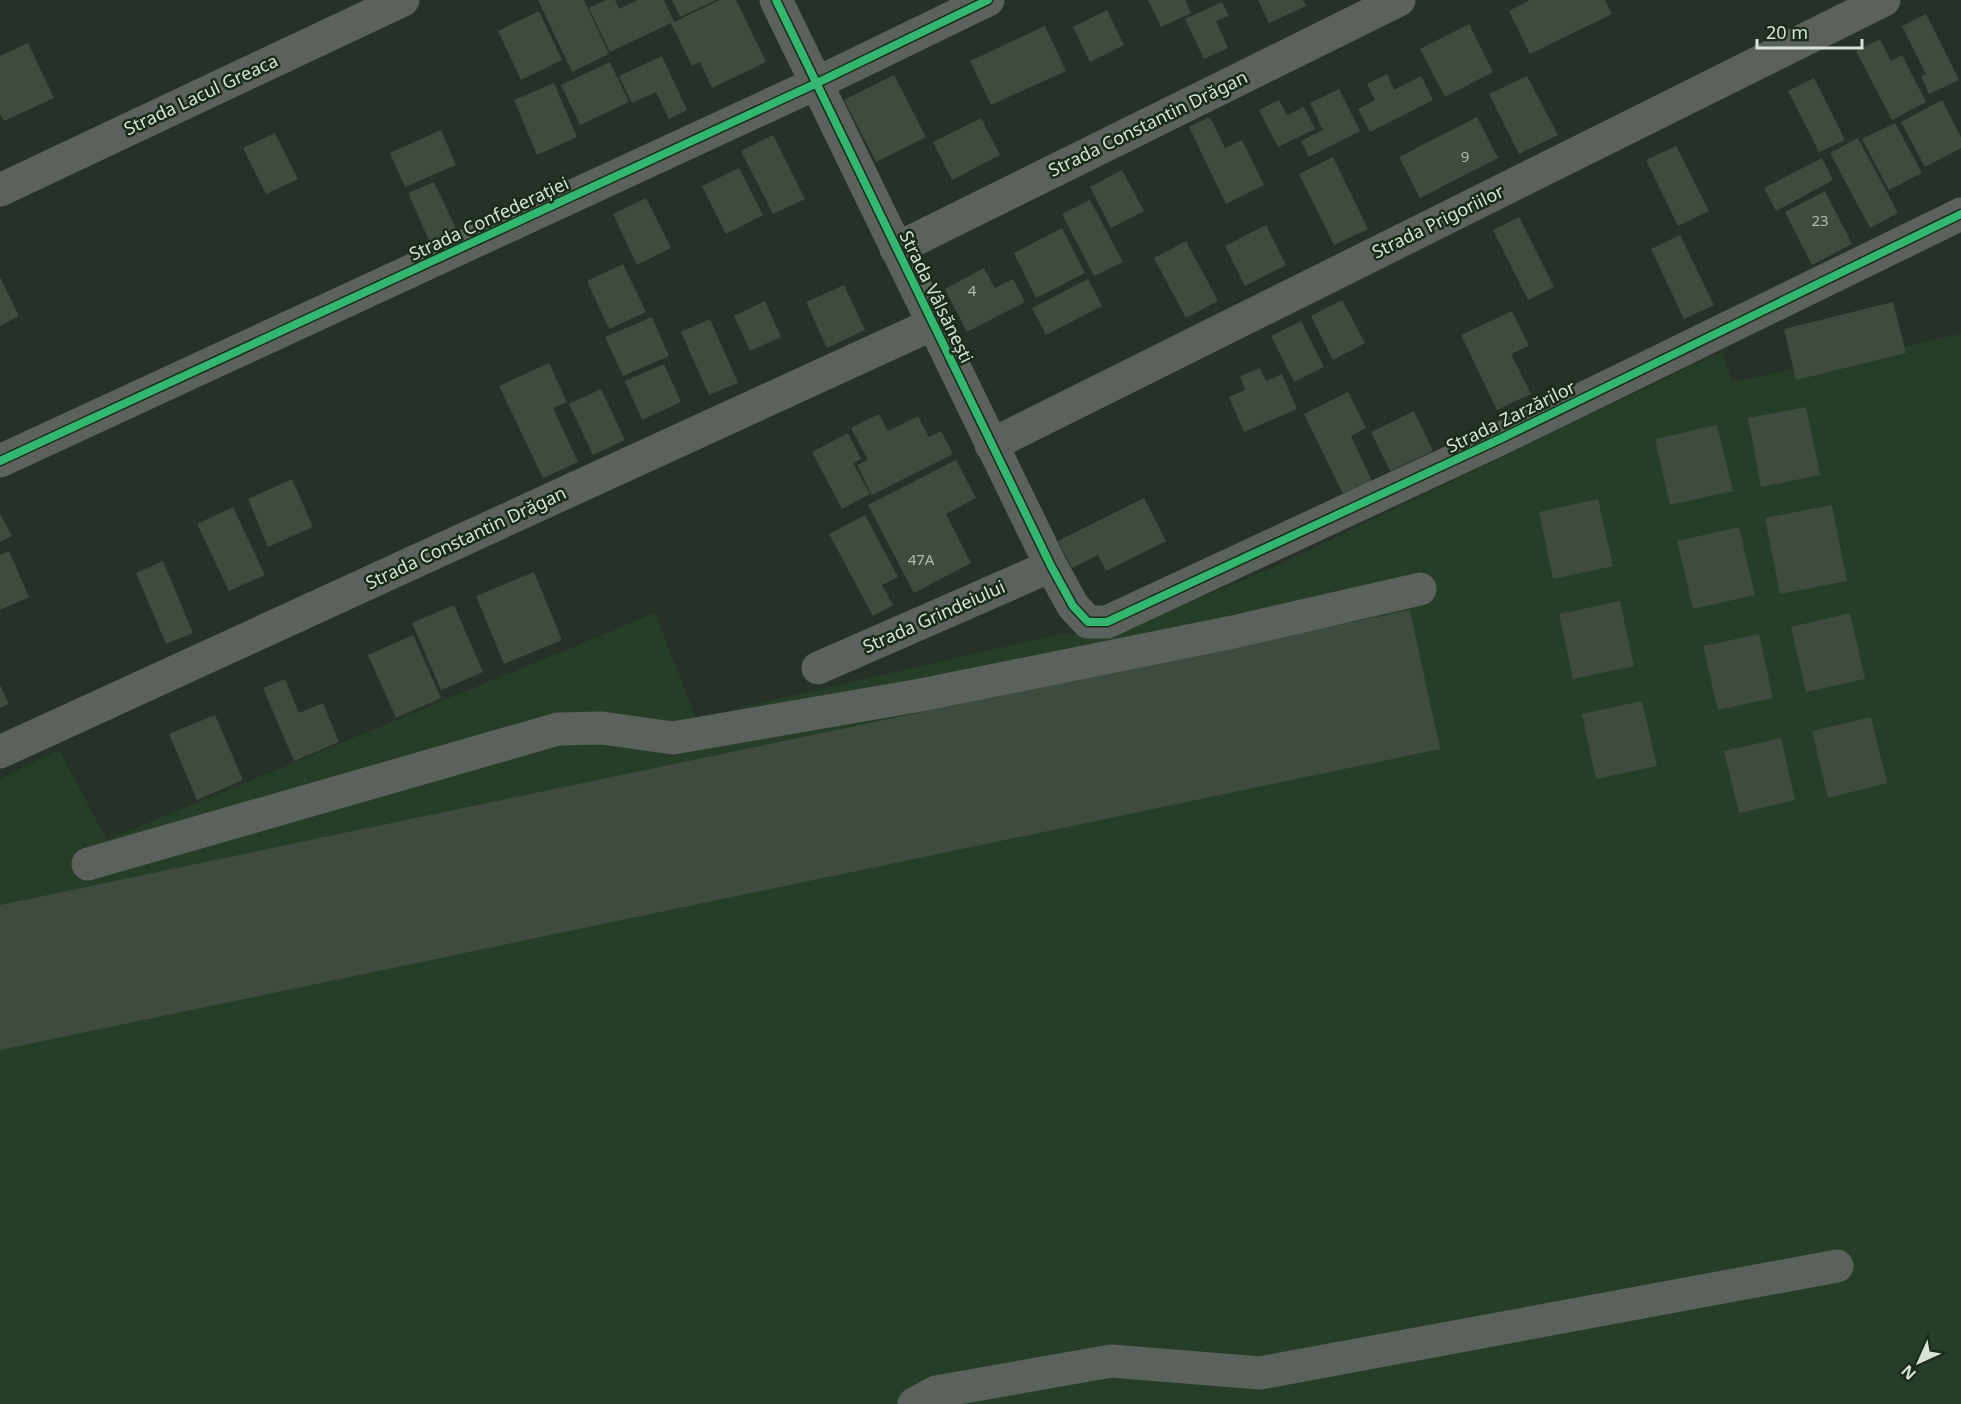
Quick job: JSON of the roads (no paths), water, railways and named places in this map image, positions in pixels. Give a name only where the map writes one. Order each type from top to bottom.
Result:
[{"type":"street","name":"Strada Lacul Greaca","points":[[0,190],[403,0]]},
{"type":"street","name":"Strada Vâlsănești","points":[[776,0],[1051,566],[1081,614]]},
{"type":"street","name":"Strada Confederației","points":[[0,461],[815,84],[988,0]]},
{"type":"street","name":"Strada Constantin Drăgan","points":[[896,249],[1399,0]]},
{"type":"street","name":"Strada Prigoriilor","points":[[991,445],[1884,0]]},
{"type":"street","name":"Strada Zarzărilor","points":[[1081,614],[1107,622],[1490,444],[1961,214]]},
{"type":"street","name":"Strada Constantin Drăgan","points":[[0,752],[933,324]]},
{"type":"street","name":"Strada Grindeiului","points":[[818,668],[1051,566]]},
{"type":"street","points":[[88,864],[558,729],[602,728],[674,738],[921,695],[1233,632],[1420,589]]},
{"type":"street","points":[[1081,614],[1082,661]]},
{"type":"street","points":[[914,1404],[936,1392],[1111,1361],[1260,1373],[1837,1266]]}]
